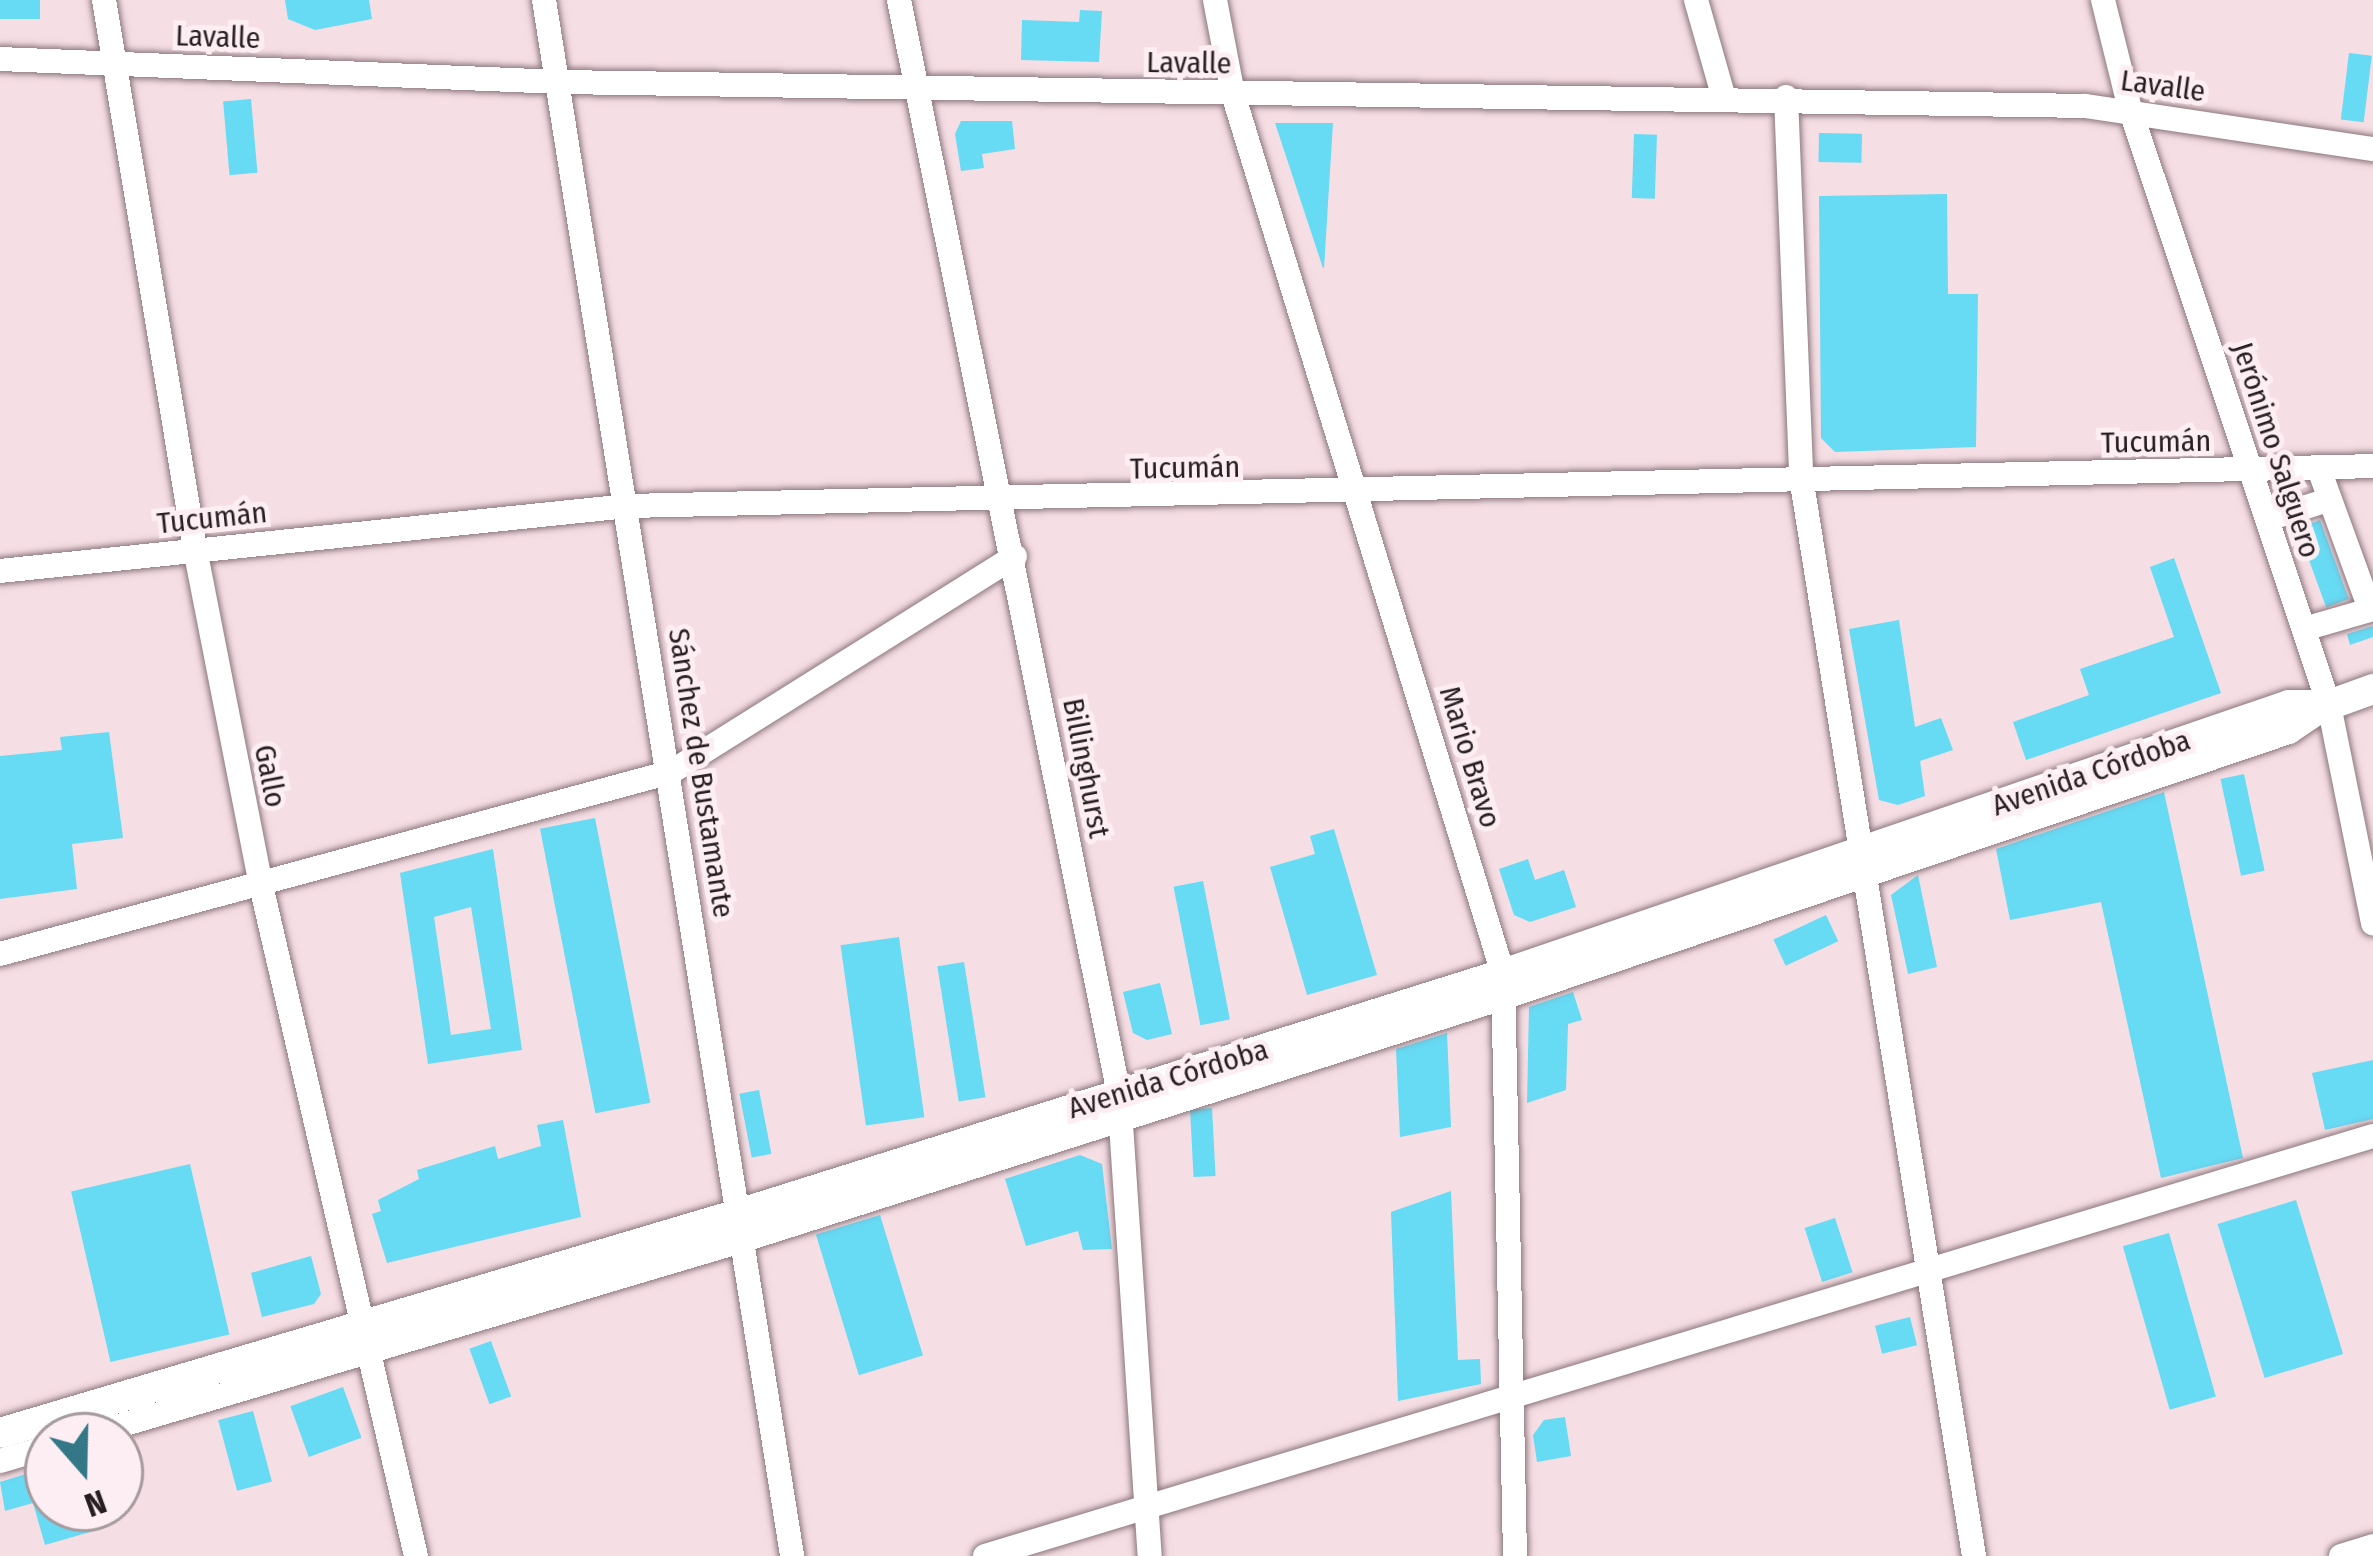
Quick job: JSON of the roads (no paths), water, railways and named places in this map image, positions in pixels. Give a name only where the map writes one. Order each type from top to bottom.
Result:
[{"type":"main road","name":"Avenida Córdoba","points":[[0,1433],[367,1341],[740,1227],[1504,986],[1862,865],[2289,705],[2329,704],[2373,689]]},
{"type":"street","name":"Sánchez de Bustamante","points":[[544,0],[671,772],[792,1556]]},
{"type":"street","name":"Billinghurst","points":[[899,0],[1004,501],[1121,1107],[1150,1556]]},
{"type":"street","name":"Mario Bravo","points":[[1215,0],[1233,94],[1504,986],[1515,1556]]},
{"type":"street","points":[[1696,0],[1724,94]]},
{"type":"street","name":"Jerónimo Salguero","points":[[2103,0],[2130,110],[2329,704],[2373,924]]},
{"type":"street","name":"Gallo","points":[[103,3],[195,549],[260,881],[416,1556]]},
{"type":"street","name":"Lavalle","points":[[0,59],[560,82],[1233,94],[1724,94],[2130,110],[2373,149]]},
{"type":"street","points":[[1786,97],[1801,477],[1974,1556]]},
{"type":"street","name":"Tucumán","points":[[0,572],[628,506],[1358,495],[1801,477],[2373,466]]},
{"type":"street","points":[[2304,629],[2371,609],[2319,469]]},
{"type":"street","points":[[2267,519],[2328,500]]},
{"type":"street","points":[[0,954],[671,772],[1015,556]]},
{"type":"street","points":[[985,1556],[2373,1136]]},
{"type":"street","name":"Avenida Córdoba","points":[[144,1416],[367,1341]]},
{"type":"street","points":[[2341,1556],[2373,1546]]}]
